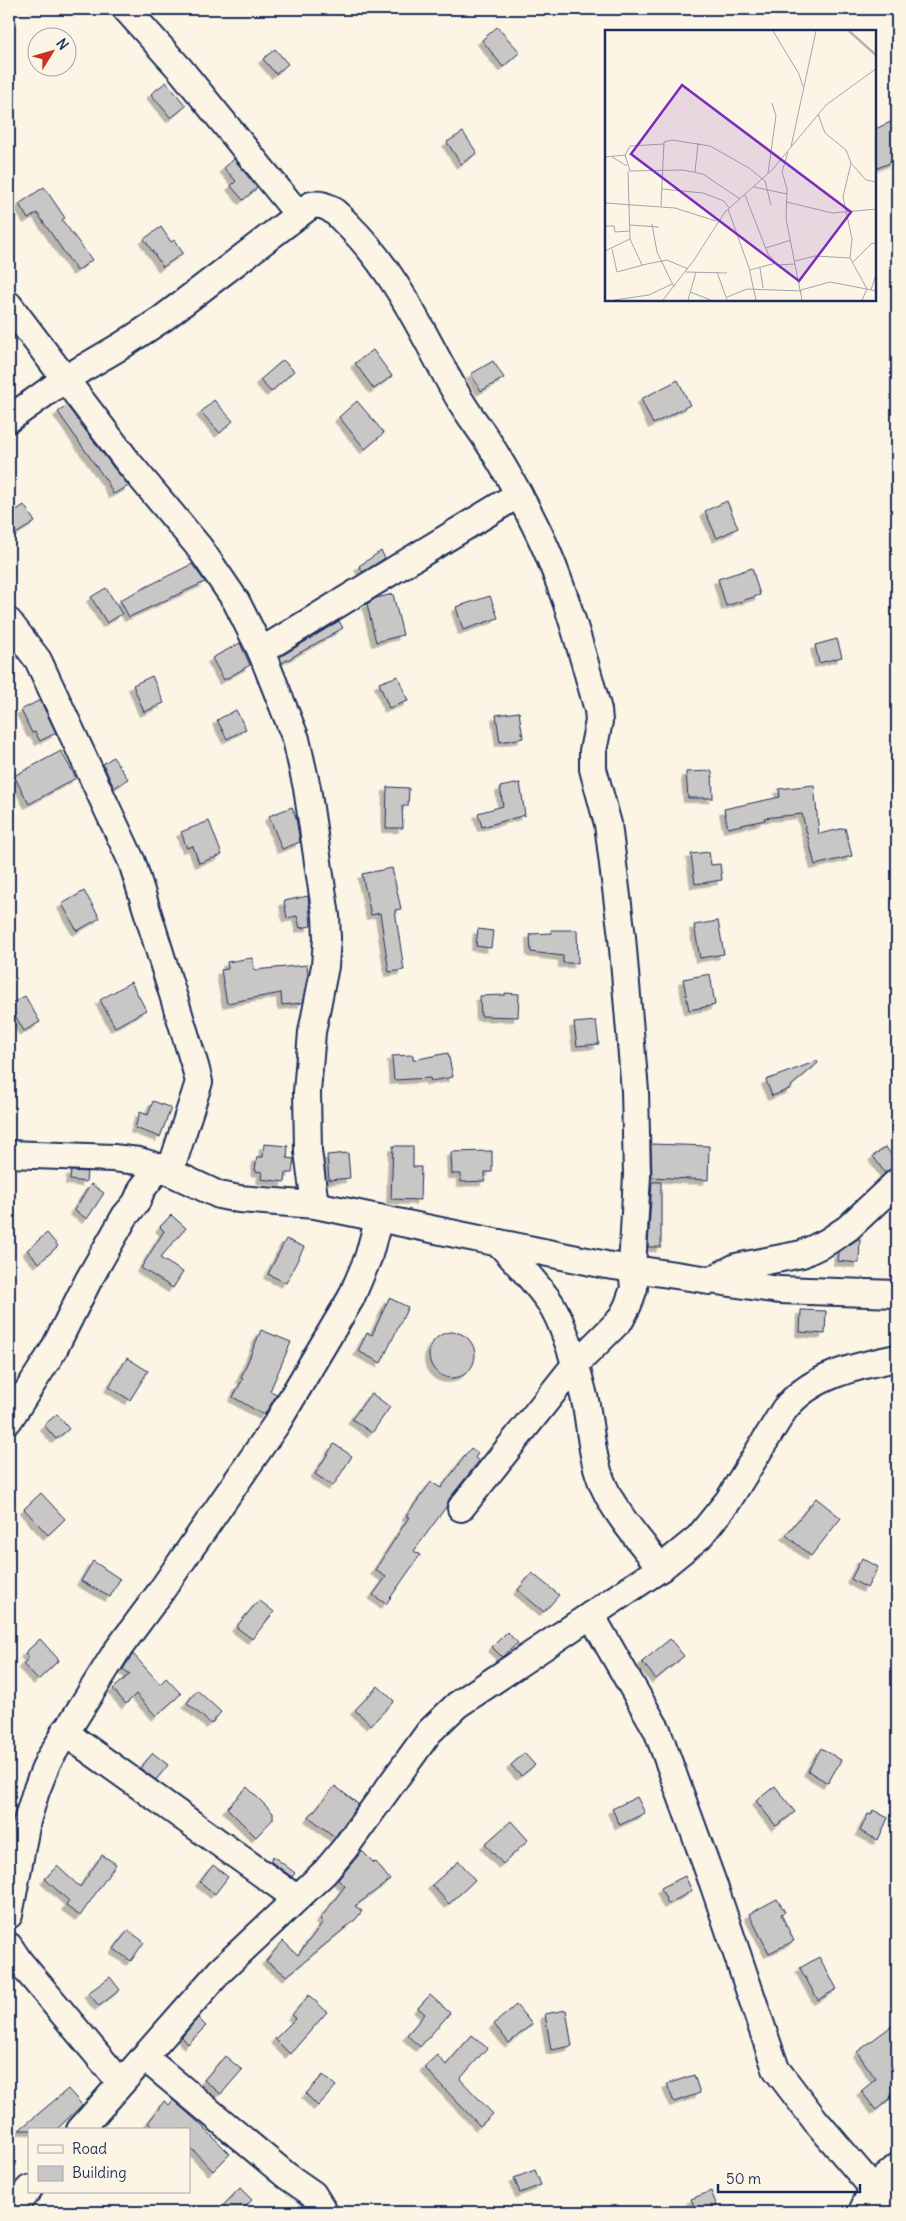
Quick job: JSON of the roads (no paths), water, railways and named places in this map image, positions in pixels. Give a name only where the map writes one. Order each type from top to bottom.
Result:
[{"type":"street","points":[[126,9],[180,68],[298,214]]},
{"type":"street","points":[[9,419],[65,379],[162,319],[311,205],[326,205],[379,258],[411,308],[460,401],[491,447],[519,494],[547,551],[573,618],[598,710],[599,722],[593,751],[593,769],[608,824],[622,937],[635,1091],[637,1175],[632,1269],[634,1288],[621,1319],[574,1366],[461,1508]]},
{"type":"street","points":[[9,305],[128,462],[198,547],[236,601],[261,651],[296,739],[307,788],[326,916],[325,966],[312,1032],[307,1092],[308,1151],[315,1205]]},
{"type":"street","points":[[261,651],[519,494]]},
{"type":"street","points":[[9,622],[38,660],[132,862],[199,1082],[164,1169],[142,1189],[136,1203],[125,1216],[88,1281],[53,1351],[9,1420]]},
{"type":"street","points":[[9,1154],[113,1158],[139,1161],[164,1169],[219,1195],[239,1199],[315,1205],[632,1269],[779,1290],[897,1294]]},
{"type":"street","points":[[709,1281],[736,1267],[802,1254],[827,1242],[848,1228],[897,1182]]},
{"type":"street","points":[[9,1915],[19,1860],[36,1790],[48,1761],[64,1732],[116,1652],[159,1594],[277,1423],[351,1298],[368,1258],[379,1218]]},
{"type":"street","points":[[499,1243],[540,1289],[552,1306],[562,1326],[585,1403],[595,1458],[604,1488],[614,1505],[661,1568]]},
{"type":"street","points":[[82,2128],[220,1971],[325,1872],[346,1848],[429,1732],[441,1719],[457,1705],[661,1568],[699,1537],[714,1521],[792,1398],[804,1389],[845,1371],[897,1358]]},
{"type":"street","points":[[591,1616],[645,1706],[657,1730],[714,1886],[776,2070],[815,2120],[873,2188],[897,2204]]},
{"type":"street","points":[[64,1732],[296,1898]]},
{"type":"street","points":[[9,1946],[18,1961],[121,2083]]},
{"type":"street","points":[[144,2057],[287,2176],[313,2194],[324,2212]]},
{"type":"street","points":[[862,2212],[873,2188],[897,2167]]},
{"type":"street","points":[[9,2212],[28,2190]]}]
